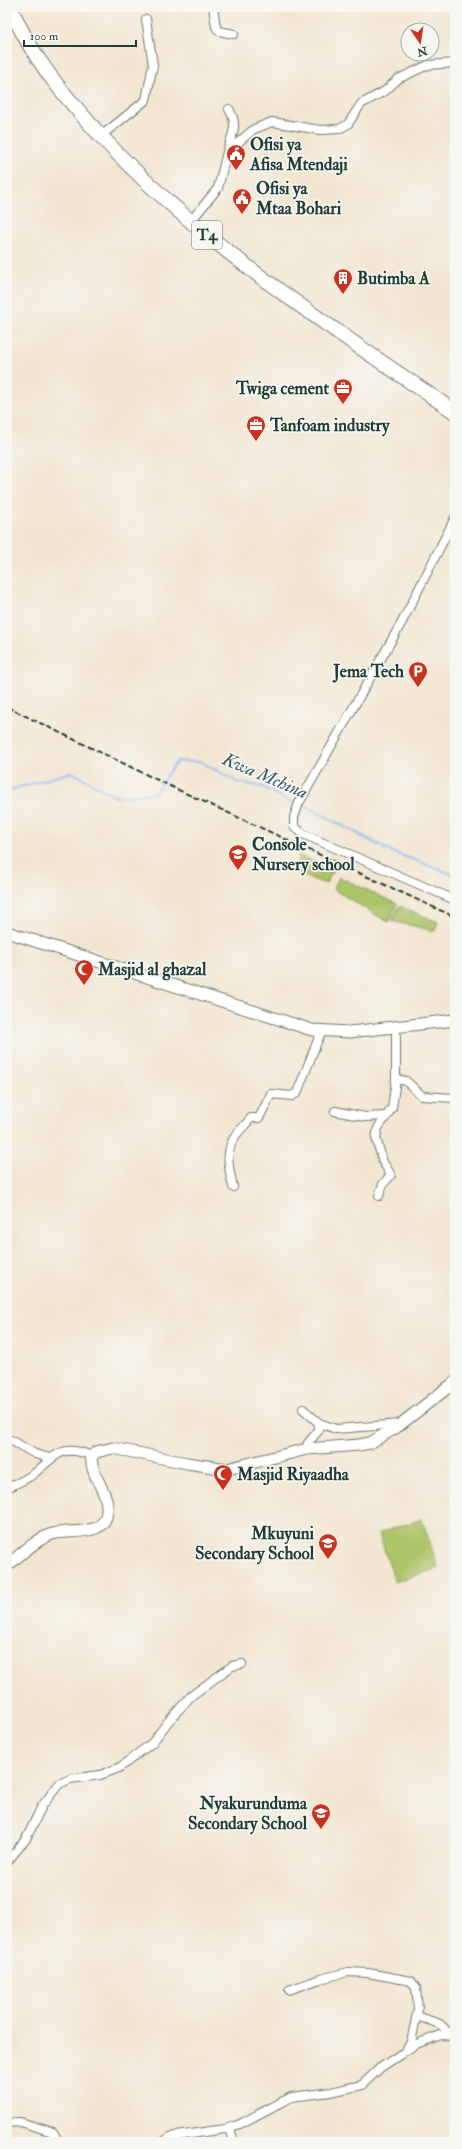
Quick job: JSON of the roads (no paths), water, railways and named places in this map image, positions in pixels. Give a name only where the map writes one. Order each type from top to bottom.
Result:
[{"type":"highway","name":"T4","points":[[10,7],[29,47],[46,73],[138,176],[190,222],[320,319],[455,412]]},
{"type":"street","points":[[213,7],[216,27],[219,31],[234,34]]},
{"type":"street","points":[[101,136],[146,100],[153,64],[146,19]]},
{"type":"street","points":[[227,152],[246,135],[266,123],[278,123],[320,130],[340,129],[348,124],[361,104],[385,91],[398,79],[428,65],[455,63]]},
{"type":"street","points":[[190,222],[218,188],[235,127],[234,119],[229,109]]},
{"type":"street","points":[[455,518],[402,622],[299,803],[294,826],[303,834],[455,900]]},
{"type":"street","points":[[7,932],[193,990],[284,1022],[320,1032],[350,1032],[396,1028],[455,1020]]},
{"type":"street","points":[[379,1196],[383,1184],[392,1175],[383,1162],[376,1138],[378,1128],[388,1116],[392,1108],[396,1078],[396,1028]]},
{"type":"street","points":[[233,1187],[228,1163],[229,1149],[233,1140],[251,1118],[259,1118],[270,1094],[292,1096],[297,1093],[320,1032]]},
{"type":"street","points":[[396,1078],[406,1081],[422,1096],[455,1098]]},
{"type":"street","points":[[335,1111],[365,1117],[388,1116]]},
{"type":"street","points":[[92,1456],[96,1452],[113,1448],[227,1469],[307,1449],[370,1443],[401,1424],[455,1382]]},
{"type":"street","points":[[303,1409],[319,1424],[330,1428],[348,1429],[401,1424]]},
{"type":"street","points":[[307,1449],[308,1443],[319,1430],[319,1424]]},
{"type":"street","points":[[7,1438],[35,1454],[50,1458]]},
{"type":"street","points":[[7,1488],[32,1476],[50,1458],[60,1453],[76,1451],[92,1456]]},
{"type":"street","points":[[7,1566],[41,1538],[51,1534],[93,1529],[100,1526],[105,1519],[108,1504],[106,1494],[95,1473],[92,1456]]},
{"type":"street","points":[[7,1862],[26,1839],[42,1806],[59,1784],[70,1778],[100,1775],[119,1768],[152,1743],[167,1723],[191,1696],[232,1666],[242,1664]]},
{"type":"street","points":[[289,1990],[320,1979],[348,1972],[368,1973],[411,1981],[417,1992],[417,2016],[411,2042],[406,2050]]},
{"type":"street","points":[[417,2016],[440,2024],[453,2035]]},
{"type":"street","points":[[163,2142],[170,2137],[230,2128],[290,2098],[331,2092],[362,2084],[380,2068],[416,2044],[441,2035],[453,2035]]},
{"type":"street","points":[[7,2123],[13,2121],[26,2123],[53,2132],[59,2142]]},
{"type":"street","points":[[230,2128],[234,2142]]},
{"type":"waterway","name":"Kwa Mchina","points":[[7,791],[72,772],[116,797],[155,793],[177,761],[201,762],[237,782],[263,787],[288,801],[298,803]]},
{"type":"waterway","name":"Kwa Mchina","points":[[302,804],[392,852],[455,875]]},
{"type":"railway","points":[[7,707],[170,786],[455,917]]},
{"type":"place","name":"Ofisi ya Afisa Mtendaji","points":[[236,171]]},
{"type":"place","name":"Ofisi ya Mtaa Bohari","points":[[242,215]]},
{"type":"place","name":"Butimba A","points":[[343,295]]},
{"type":"place","name":"Twiga cement","points":[[343,405]]},
{"type":"place","name":"Tanfoam industry","points":[[256,442]]},
{"type":"place","name":"Jema Tech","points":[[418,688]]},
{"type":"place","name":"Console Nursery school","points":[[238,871]]},
{"type":"place","name":"Masjid al ghazal","points":[[84,986]]},
{"type":"place","name":"Masjid Riyaadha","points":[[223,1491]]},
{"type":"place","name":"Mkuyuni Secondary School","points":[[328,1560]]},
{"type":"place","name":"Nyakurunduma Secondary School","points":[[321,1830]]}]
